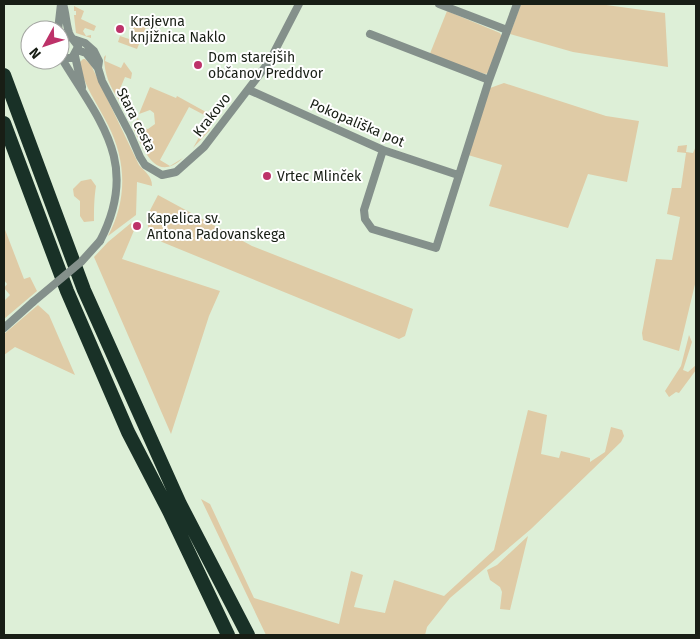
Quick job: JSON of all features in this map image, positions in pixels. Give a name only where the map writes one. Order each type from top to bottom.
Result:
[{"type":"highway","points":[[4,75],[84,290],[180,504],[248,635]]},
{"type":"highway","points":[[4,123],[67,291],[113,397],[228,635]]},
{"type":"street","points":[[60,20],[62,4]]},
{"type":"street","points":[[4,328],[81,262],[100,241],[110,222],[116,198],[116,165],[110,140],[82,87],[76,53],[62,4]]},
{"type":"street","name":"Krakovo","points":[[162,175],[176,172],[204,147],[269,62],[299,4]]},
{"type":"street","points":[[439,4],[507,30]]},
{"type":"street","points":[[383,150],[364,210],[365,219],[372,228],[436,248],[489,80],[517,4]]},
{"type":"street","points":[[370,34],[489,80]]},
{"type":"street","name":"Stara cesta","points":[[72,38],[90,46],[97,56],[98,68],[107,93],[130,134],[140,157],[145,165],[162,175]]},
{"type":"street","points":[[70,58],[76,53]]},
{"type":"street","name":"Stara cesta","points":[[76,53],[86,53],[98,68]]},
{"type":"street","points":[[68,70],[76,82],[82,87]]},
{"type":"street","name":"Pokopališka pot","points":[[249,90],[383,150],[458,175]]},
{"type":"shaded area","points":[[521,4],[599,4],[665,13],[668,67],[573,52],[510,34]]},
{"type":"shaded area","points":[[74,6],[84,11],[81,19],[96,26],[94,31],[85,28],[83,31],[86,36],[91,35],[91,38],[76,33],[74,15],[76,15],[76,11],[74,11]]},
{"type":"shaded area","points":[[447,11],[500,33],[502,37],[489,73],[485,74],[429,56]]},
{"type":"shaded area","points":[[137,18],[144,21],[146,27],[137,49],[118,42],[120,36],[129,39]]},
{"type":"shaded area","points":[[106,55],[105,61],[121,68],[124,62],[132,73],[131,79],[125,77],[117,96],[123,99],[120,101],[113,91],[106,75],[104,57]]},
{"type":"shaded area","points":[[83,59],[91,65],[139,165],[148,174],[152,183],[152,186],[137,182],[136,215],[108,236],[119,209],[122,181],[121,167],[114,139],[87,87],[81,71],[79,63]]},
{"type":"shaded area","points":[[504,83],[606,116],[639,121],[627,182],[588,174],[568,228],[489,206],[502,165],[468,155],[490,88]]},
{"type":"shaded area","points":[[150,87],[176,98],[177,96],[215,117],[207,128],[210,130],[193,148],[210,118],[189,107],[160,160],[170,166],[165,167],[152,161],[146,154],[133,128],[138,117],[140,124],[144,128],[148,129],[155,124],[154,113],[150,110],[139,114]]},
{"type":"shaded area","points":[[687,145],[686,152],[693,153],[696,146],[696,280],[679,351],[643,340],[642,333],[656,259],[672,260],[680,217],[667,214],[672,188],[681,188],[686,153],[677,152],[678,146]]},
{"type":"shaded area","points":[[91,179],[96,186],[94,221],[84,222],[80,216],[80,201],[74,196],[73,189],[81,181]]},
{"type":"shaded area","points":[[158,195],[252,246],[413,309],[405,336],[399,339],[162,242],[149,230],[146,218]]},
{"type":"shaded area","points":[[131,223],[135,228],[122,259],[220,291],[209,316],[171,434],[94,257],[108,242]]},
{"type":"shaded area","points":[[4,227],[24,279],[30,277],[37,291],[4,319],[4,301],[10,295],[4,288],[7,284],[4,280]]},
{"type":"shaded area","points":[[38,305],[49,315],[75,375],[15,347],[4,355],[4,334]]},
{"type":"shaded area","points":[[689,335],[692,342],[683,370],[688,372],[696,365],[696,370],[679,393],[676,392],[669,397],[665,391],[681,366]]},
{"type":"shaded area","points":[[528,410],[547,415],[541,454],[559,458],[561,451],[590,458],[590,462],[605,452],[611,427],[622,430],[624,436],[621,442],[531,529],[450,598],[427,627],[425,635],[266,635],[201,499],[210,504],[254,598],[339,624],[351,571],[363,575],[354,607],[385,613],[394,580],[444,596],[494,550]]},
{"type":"shaded area","points":[[528,536],[510,610],[500,609],[502,592],[500,587],[490,580],[487,570],[497,565]]},
{"type":"place","name":"Krajevna knjižnica Naklo","points":[[120,29]]},
{"type":"place","name":"Dom starejših občanov Preddvor","points":[[198,65]]},
{"type":"place","name":"Vrtec Mlinček","points":[[267,176]]},
{"type":"place","name":"Kapelica sv. Antona Padovanskega","points":[[137,226]]}]
